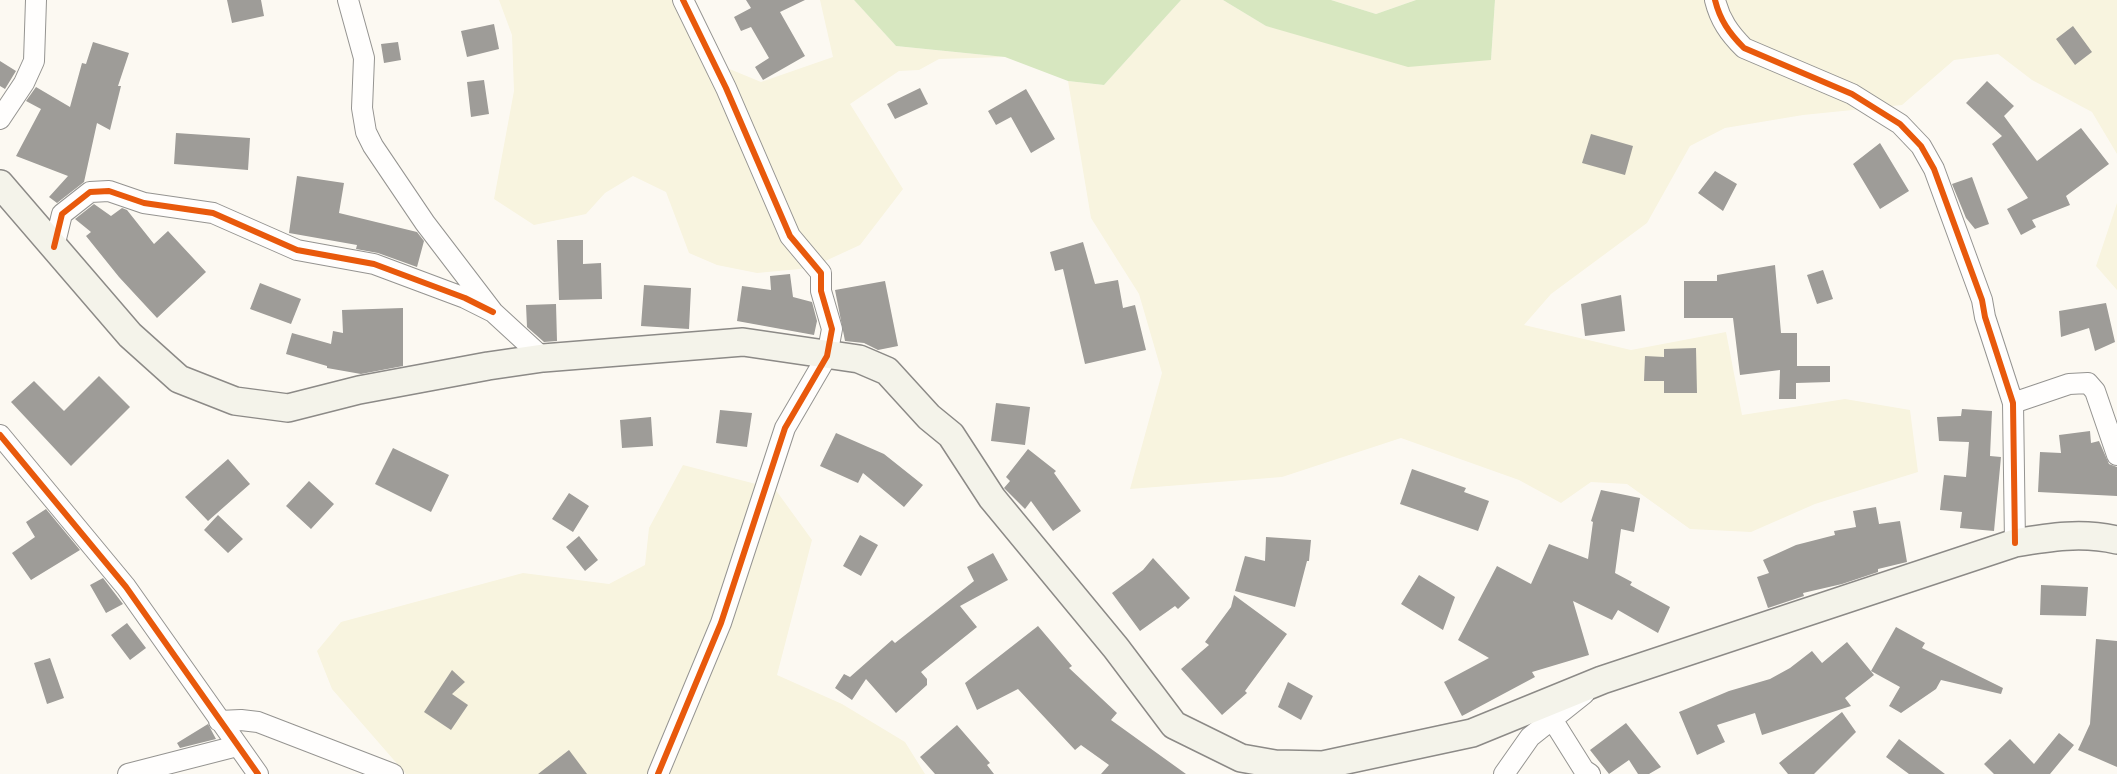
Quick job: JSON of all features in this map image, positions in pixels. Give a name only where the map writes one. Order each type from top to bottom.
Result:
[{"type":"main road","points":[[0,184],[130,335],[179,379],[235,401],[288,408],[359,390],[543,358],[743,342],[859,359],[887,371],[929,417],[951,435],[992,498],[1116,648],[1174,725],[1241,758],[1275,764],[1334,763],[1472,733],[1602,680],[2015,543],[2061,535],[2117,540]]},
{"type":"street","points":[[0,119],[24,83],[34,61],[36,0]]},
{"type":"street","points":[[348,0],[364,58],[362,108],[366,132],[425,223],[493,312],[543,358]]},
{"type":"street","points":[[658,774],[721,623],[760,510],[784,428],[827,356],[832,329],[821,291],[821,273],[790,236],[726,87],[683,0]]},
{"type":"street","points":[[1715,0],[1719,16],[1744,48],[1852,94],[1900,124],[1922,146],[1934,169],[1982,300],[1985,317],[2013,403],[2015,543]]},
{"type":"street","points":[[54,247],[62,214],[90,192],[109,191],[144,203],[213,213],[297,250],[374,264],[465,298],[493,312]]},
{"type":"street","points":[[2013,403],[2069,384],[2088,383],[2095,392],[2117,454]]},
{"type":"street","points":[[0,435],[126,587],[258,774]]},
{"type":"street","points":[[1504,774],[1530,738],[1602,680]]},
{"type":"street","points":[[1552,719],[1584,770],[1590,774]]},
{"type":"street","points":[[219,721],[258,722],[393,774]]},
{"type":"street","points":[[128,774],[237,746]]},
{"type":"shaded area","points":[[499,0],[674,0],[685,26],[715,63],[761,82],[833,57],[820,0],[854,0],[896,46],[1005,57],[939,59],[919,70],[899,71],[850,104],[903,189],[860,245],[810,268],[757,273],[717,265],[689,253],[666,192],[633,176],[605,193],[586,214],[534,225],[494,199],[514,91],[512,35]]},
{"type":"shaded area","points":[[1181,0],[1223,0],[1266,26],[1491,60],[1495,0],[2117,0],[2117,154],[2092,112],[2032,80],[1998,54],[1954,60],[1902,105],[1803,115],[1725,128],[1690,146],[1647,223],[1551,294],[1524,325],[1631,350],[1726,332],[1742,415],[1845,399],[1910,410],[1918,472],[1815,504],[1751,532],[1690,529],[1627,484],[1591,482],[1561,503],[1519,480],[1401,438],[1282,477],[1130,489],[1162,373],[1139,294],[1091,218],[1068,81],[1104,85]]},
{"type":"shaded area","points":[[1331,0],[1416,0],[1376,14]]},
{"type":"shaded area","points":[[2117,203],[2117,290],[2096,266]]},
{"type":"shaded area","points":[[683,465],[775,489],[812,540],[777,675],[842,704],[905,742],[925,774],[406,774],[332,689],[317,651],[341,622],[523,573],[609,584],[645,565],[649,528]]},
{"type":"green space","points":[[854,0],[1181,0],[1104,85],[1068,81],[1005,57],[896,46]]},
{"type":"green space","points":[[1223,0],[1331,0],[1376,14],[1416,0],[1495,0],[1491,60],[1408,67],[1266,26]]},
{"type":"building","points":[[227,0],[261,0],[264,16],[232,23]]},
{"type":"building","points":[[746,0],[805,0],[780,12],[805,56],[763,80],[755,67],[769,58],[751,27],[741,31],[734,17],[751,8]]},
{"type":"building","points":[[494,24],[499,49],[467,57],[461,31]]},
{"type":"building","points":[[2073,26],[2092,52],[2075,65],[2056,39]]},
{"type":"building","points":[[93,42],[129,53],[118,86],[121,86],[110,130],[97,123],[84,182],[57,203],[49,197],[68,176],[16,156],[41,109],[26,101],[36,87],[70,107],[82,63],[86,64]]},
{"type":"building","points":[[398,42],[401,60],[384,63],[381,44]]},
{"type":"building","points":[[0,61],[16,71],[5,89],[0,86]]},
{"type":"building","points":[[484,80],[489,114],[471,117],[467,82]]},
{"type":"building","points":[[1987,81],[2014,106],[2004,116],[2037,161],[2081,128],[2109,164],[2066,196],[2070,205],[2032,220],[2036,227],[2021,235],[2007,209],[2028,198],[1992,144],[2002,136],[1966,103]]},
{"type":"building","points":[[920,88],[928,104],[895,119],[887,104]]},
{"type":"building","points":[[1026,89],[1055,139],[1031,153],[1011,117],[996,125],[988,111]]},
{"type":"building","points":[[176,133],[250,138],[248,170],[174,164]]},
{"type":"building","points":[[1591,134],[1633,146],[1625,175],[1582,163]]},
{"type":"building","points":[[1880,143],[1909,191],[1880,209],[1853,164]]},
{"type":"building","points":[[1715,171],[1737,184],[1723,211],[1698,193]]},
{"type":"building","points":[[297,176],[344,183],[339,213],[417,232],[424,241],[417,267],[378,253],[356,249],[357,245],[289,233]]},
{"type":"building","points":[[1972,177],[1989,224],[1975,229],[1966,218],[1952,184]]},
{"type":"building","points":[[94,204],[111,216],[122,208],[127,210],[154,244],[168,231],[206,272],[157,318],[119,277],[86,236],[91,232],[75,219]]},
{"type":"building","points":[[557,240],[583,240],[583,264],[601,263],[602,299],[559,300]]},
{"type":"building","points":[[1083,242],[1095,284],[1118,280],[1123,308],[1135,305],[1146,350],[1085,364],[1063,269],[1055,271],[1050,252]]},
{"type":"building","points":[[1775,265],[1781,333],[1797,333],[1797,366],[1830,366],[1830,382],[1796,383],[1796,399],[1779,399],[1780,370],[1740,375],[1733,318],[1684,318],[1684,281],[1717,281],[1717,275]]},
{"type":"building","points":[[1823,270],[1833,299],[1817,304],[1807,275]]},
{"type":"building","points":[[790,274],[793,297],[812,302],[817,321],[814,335],[737,321],[742,286],[771,290],[770,276]]},
{"type":"building","points":[[885,281],[898,346],[878,350],[864,343],[845,341],[835,290]]},
{"type":"building","points":[[260,283],[301,299],[291,324],[250,309]]},
{"type":"building","points":[[644,285],[691,288],[689,329],[641,326]]},
{"type":"building","points":[[1621,295],[1625,331],[1585,336],[1581,304]]},
{"type":"building","points":[[2106,303],[2115,342],[2095,351],[2089,328],[2061,337],[2059,311]]},
{"type":"building","points":[[556,304],[557,341],[544,342],[527,327],[526,305]]},
{"type":"building","points":[[403,308],[403,366],[361,374],[327,368],[327,366],[286,354],[292,333],[331,344],[333,331],[343,333],[342,310]]},
{"type":"building","points":[[1696,348],[1697,393],[1664,393],[1664,381],[1644,381],[1645,356],[1664,357],[1664,349]]},
{"type":"building","points":[[99,376],[130,407],[71,466],[11,402],[34,381],[64,411]]},
{"type":"building","points":[[996,403],[1030,407],[1025,445],[991,441]]},
{"type":"building","points":[[1962,409],[1992,411],[1990,456],[2001,457],[1994,531],[1960,528],[1962,512],[1940,510],[1944,475],[1966,477],[1969,442],[1939,441],[1937,417],[1961,416]]},
{"type":"building","points":[[720,410],[752,413],[747,447],[716,443]]},
{"type":"building","points":[[651,417],[653,446],[622,448],[620,420]]},
{"type":"building","points":[[2090,431],[2091,443],[2099,441],[2109,464],[2117,467],[2117,496],[2038,492],[2040,452],[2061,453],[2059,435]]},
{"type":"building","points":[[836,433],[884,454],[923,485],[904,507],[863,473],[858,483],[820,466]]},
{"type":"building","points":[[393,448],[449,475],[431,512],[375,484]]},
{"type":"building","points":[[1028,449],[1056,471],[1054,473],[1081,511],[1053,531],[1031,501],[1025,509],[1004,488],[1010,481],[1006,477]]},
{"type":"building","points":[[228,459],[250,484],[208,521],[185,497]]},
{"type":"building","points":[[1412,469],[1466,488],[1464,492],[1489,501],[1478,531],[1400,504]]},
{"type":"building","points":[[309,481],[334,504],[311,529],[286,506]]},
{"type":"building","points":[[1601,490],[1640,498],[1634,532],[1621,529],[1615,573],[1632,582],[1630,585],[1670,607],[1658,633],[1618,610],[1612,620],[1573,601],[1589,655],[1532,672],[1535,677],[1462,716],[1444,682],[1489,658],[1458,640],[1497,566],[1531,584],[1549,544],[1588,559],[1593,522],[1591,521]]},
{"type":"building","points":[[569,493],[589,506],[573,532],[552,519]]},
{"type":"building","points":[[1876,507],[1879,524],[1900,521],[1907,562],[1878,569],[1878,572],[1842,584],[1803,593],[1804,596],[1768,608],[1757,577],[1769,573],[1763,560],[1796,545],[1835,535],[1834,531],[1856,527],[1853,511]]},
{"type":"building","points":[[46,509],[80,550],[31,580],[12,553],[35,537],[26,522]]},
{"type":"building","points":[[218,515],[243,539],[228,553],[204,530]]},
{"type":"building","points":[[860,535],[878,545],[861,576],[843,566]]},
{"type":"building","points":[[579,536],[598,560],[585,571],[566,547]]},
{"type":"building","points":[[1266,537],[1311,540],[1309,561],[1307,561],[1295,607],[1235,591],[1245,556],[1265,561]]},
{"type":"building","points":[[993,553],[1008,580],[960,606],[977,627],[921,672],[927,679],[927,685],[896,713],[866,679],[852,700],[835,688],[844,674],[850,677],[892,640],[895,643],[974,581],[967,567]]},
{"type":"building","points":[[1153,558],[1190,598],[1178,609],[1175,606],[1140,631],[1112,593],[1143,570]]},
{"type":"building","points":[[1419,575],[1455,597],[1443,630],[1401,604]]},
{"type":"building","points":[[103,578],[123,604],[106,613],[90,585]]},
{"type":"building","points":[[2041,585],[2088,587],[2086,616],[2040,615]]},
{"type":"building","points":[[1234,595],[1287,634],[1245,691],[1247,693],[1222,715],[1181,669],[1209,645],[1205,642],[1231,607]]},
{"type":"building","points":[[127,623],[146,648],[130,660],[111,635]]},
{"type":"building","points":[[1038,626],[1072,666],[1069,668],[1117,713],[1111,720],[1186,774],[1101,774],[1109,765],[1081,745],[1075,750],[1018,689],[977,710],[965,683]]},
{"type":"building","points":[[1896,627],[1925,643],[1922,648],[2003,688],[2001,694],[1941,680],[1936,689],[1901,713],[1889,706],[1900,687],[1871,671]]},
{"type":"building","points":[[2096,639],[2117,641],[2117,767],[2078,750],[2090,724]]},
{"type":"building","points":[[1847,642],[1874,675],[1845,698],[1851,706],[1762,735],[1755,713],[1717,725],[1725,742],[1697,755],[1679,712],[1729,691],[1770,679],[1790,668],[1812,651],[1822,663]]},
{"type":"building","points":[[50,658],[64,698],[47,704],[34,663]]},
{"type":"building","points":[[452,670],[465,682],[452,694],[468,705],[451,730],[424,712]]},
{"type":"building","points":[[1288,682],[1313,696],[1301,720],[1278,707]]},
{"type":"building","points":[[1842,712],[1856,732],[1814,774],[1788,774],[1779,763]]},
{"type":"building","points":[[1626,723],[1661,767],[1649,774],[1638,774],[1629,760],[1609,774],[1590,750]]},
{"type":"building","points":[[208,724],[216,739],[180,748],[177,743]]},
{"type":"building","points":[[957,725],[990,763],[987,765],[994,774],[935,774],[920,757]]},
{"type":"building","points":[[2059,733],[2074,745],[2050,774],[1994,774],[1984,764],[2010,739],[2034,764]]},
{"type":"building","points":[[1899,739],[1945,774],[1909,774],[1886,757]]},
{"type":"building","points":[[569,750],[587,774],[538,774]]},
{"type":"cycle path","points":[[658,774],[721,623],[785,428],[827,356],[832,329],[821,291],[821,273],[790,236],[726,88],[683,0]]},
{"type":"cycle path","points":[[1715,0],[1726,26],[1744,48],[1852,94],[1900,124],[1921,146],[1934,169],[1982,300],[1985,317],[2013,403],[2015,543]]},
{"type":"cycle path","points":[[54,247],[62,214],[90,192],[109,191],[144,203],[213,213],[297,250],[374,264],[465,298],[493,312]]},
{"type":"cycle path","points":[[0,435],[126,587],[258,774]]}]
